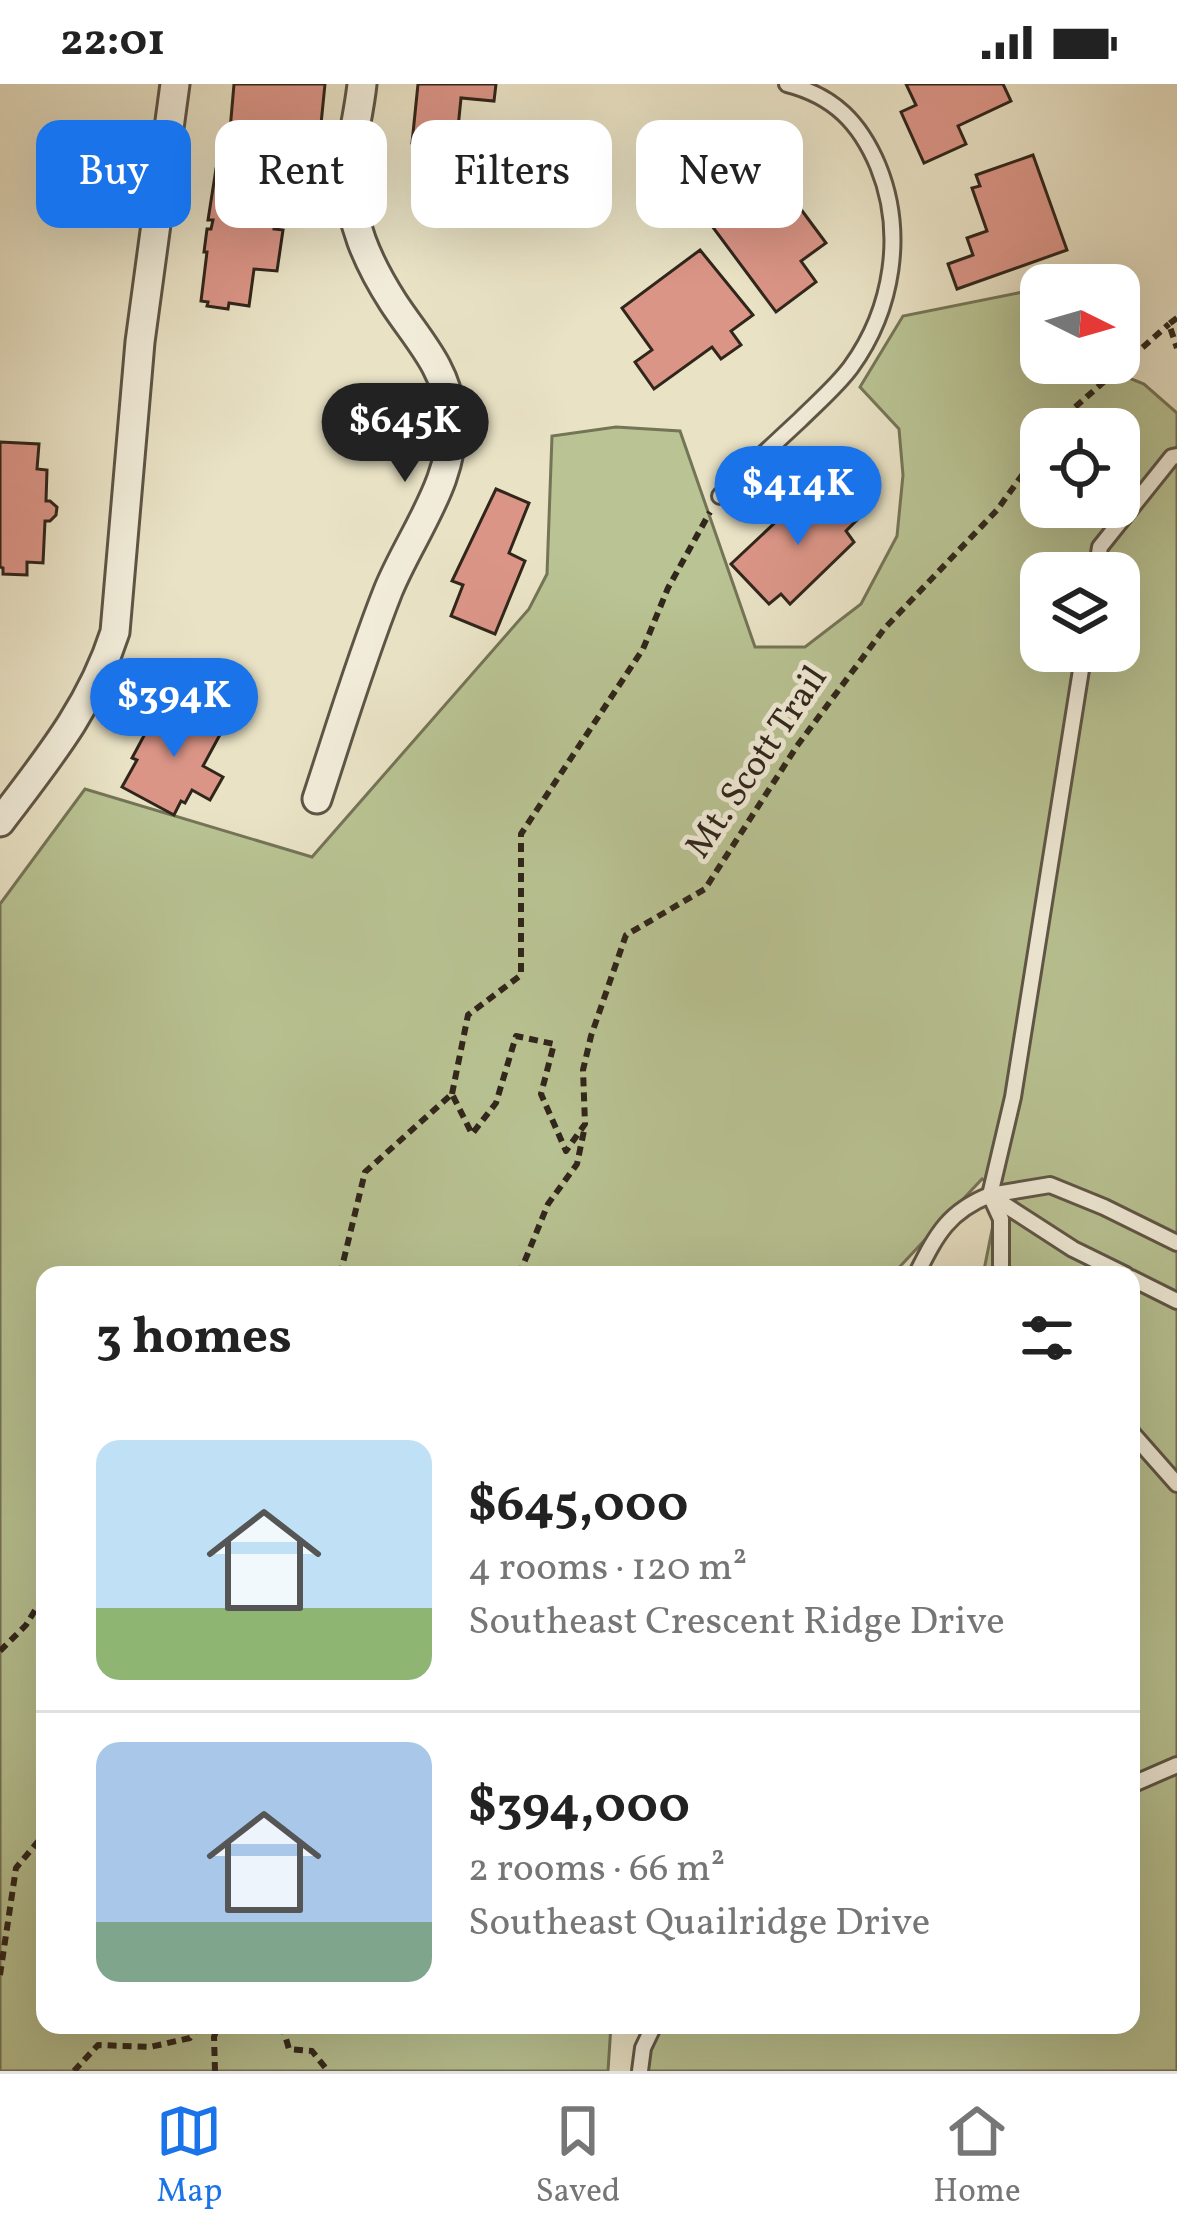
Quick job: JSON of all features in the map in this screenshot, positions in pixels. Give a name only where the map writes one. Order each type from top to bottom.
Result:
[{"type":"street","points":[[0,823],[85,705],[115,632],[140,342],[175,84]]},
{"type":"street","points":[[317,799],[364,656],[391,586],[436,495],[450,452],[452,417],[447,387],[435,358],[392,300],[360,239],[351,206],[349,170],[362,84]]},
{"type":"lane","points":[[720,496],[851,367],[877,320],[890,272],[893,242],[886,186],[867,140],[836,106],[811,90],[787,84]]},
{"type":"lane","points":[[1099,552],[1177,456]]},
{"type":"lane","points":[[1001,1266],[1001,1219],[990,1195],[1013,1097],[1081,672]]},
{"type":"lane","points":[[921,1266],[940,1228],[965,1205],[990,1195],[1050,1185],[1177,1243]]},
{"type":"lane","points":[[990,1195],[1108,1266]]},
{"type":"lane","points":[[1140,1282],[1177,1300]]},
{"type":"lane","points":[[1140,1442],[1177,1484]]},
{"type":"lane","points":[[1140,1781],[1177,1765]]},
{"type":"lane","points":[[640,2071],[650,2034]]},
{"type":"path","points":[[1074,408],[1177,318]]},
{"type":"path","points":[[1168,324],[1177,348]]},
{"type":"path","name":"Mt. Scott Trail","points":[[523,1266],[548,1204],[577,1164],[585,1124],[583,1070],[626,935],[705,889],[797,746],[884,629],[997,509],[1020,478]]},
{"type":"path","points":[[342,1266],[365,1172],[452,1094],[468,1015],[520,975],[521,833],[643,649],[668,588],[720,496]]},
{"type":"path","points":[[452,1094],[472,1135],[496,1102],[516,1036],[554,1044],[541,1094],[566,1151],[585,1124]]},
{"type":"path","points":[[0,1651],[36,1609]]},
{"type":"path","points":[[0,1975],[16,1868],[36,1844]]},
{"type":"path","points":[[74,2071],[98,2045],[150,2048],[193,2034]]},
{"type":"path","points":[[215,2034],[215,2071]]},
{"type":"path","points":[[285,2034],[290,2049],[312,2051],[328,2071]]},
{"type":"green space","points":[[1020,293],[1020,384],[1140,382],[1177,413],[1177,2071],[636,2071],[642,2034],[1140,2034],[1140,1266],[985,1266],[1000,1190],[982,1179],[900,1266],[36,1266],[36,2034],[610,2034],[608,2071],[0,2071],[0,904],[85,789],[312,857],[529,609],[547,574],[552,436],[616,427],[680,431],[755,647],[805,647],[861,604],[897,536],[903,475],[899,429],[860,387],[903,316]]},
{"type":"building","points":[[234,84],[325,84],[321,120],[231,120]]},
{"type":"building","points":[[418,84],[496,84],[494,101],[461,98],[459,120],[414,120]]},
{"type":"building","points":[[906,84],[1003,84],[1011,101],[958,126],[966,144],[924,163],[901,112],[916,105]]},
{"type":"building","points":[[1033,155],[1067,250],[957,289],[948,264],[973,255],[967,238],[987,231],[972,188],[980,186],[976,175]]},
{"type":"building","points":[[215,175],[215,228],[283,230],[277,271],[254,269],[249,306],[229,303],[228,309],[201,301],[207,229],[213,220],[208,220]]},
{"type":"building","points":[[803,212],[826,243],[801,261],[816,282],[776,312],[713,228],[803,228]]},
{"type":"building","points":[[700,250],[753,315],[731,331],[741,345],[721,359],[712,347],[654,389],[635,362],[652,350],[622,308]]},
{"type":"building","points":[[0,442],[39,444],[37,469],[47,470],[46,501],[57,507],[56,515],[45,521],[43,563],[27,562],[27,575],[3,574],[0,567]]},
{"type":"building","points":[[830,487],[858,519],[846,531],[854,542],[790,604],[781,594],[769,604],[731,564],[798,501],[805,509]]},
{"type":"building","points":[[496,489],[529,503],[509,553],[525,561],[495,634],[451,616],[463,585],[452,581]]},
{"type":"building","points":[[161,704],[177,712],[180,706],[223,729],[203,766],[223,777],[210,800],[192,790],[174,815],[122,787]]}]
